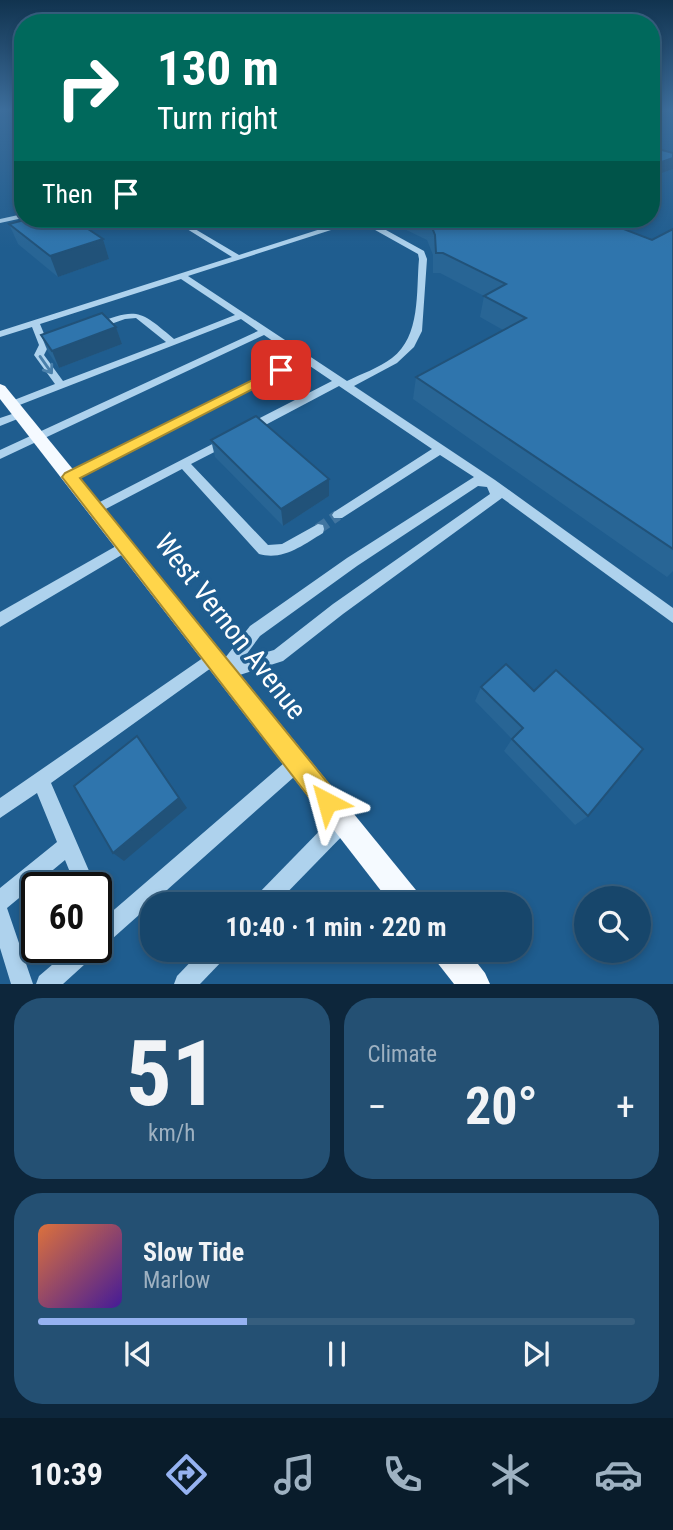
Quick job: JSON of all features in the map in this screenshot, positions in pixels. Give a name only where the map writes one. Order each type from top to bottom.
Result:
[{"type":"main road","name":"West Vernon Avenue","points":[[8,407],[39,437],[400,892]]},
{"type":"main road","points":[[457,962],[474,984]]},
{"type":"street","points":[[189,228],[237,257]]},
{"type":"street","points":[[0,334],[331,228]]},
{"type":"street","points":[[96,509],[402,355],[417,331],[423,259],[421,253],[376,228]]},
{"type":"street","points":[[181,275],[491,483],[673,616]]},
{"type":"street","points":[[91,328],[134,314],[139,315],[172,342]]},
{"type":"street","points":[[8,407],[241,316]]},
{"type":"street","points":[[35,323],[44,345]]},
{"type":"street","points":[[0,455],[264,331]]},
{"type":"street","points":[[61,386],[39,355],[44,345],[68,336]]},
{"type":"street","points":[[70,477],[305,358]]},
{"type":"street","points":[[338,515],[441,449]]},
{"type":"street","points":[[183,463],[264,550],[274,553],[318,529]]},
{"type":"street","points":[[0,809],[218,665],[255,631],[330,577],[476,481],[491,483]]},
{"type":"street","points":[[218,665],[278,656],[497,496],[491,483]]},
{"type":"street","points":[[0,620],[125,545]]},
{"type":"street","points":[[112,926],[297,763]]},
{"type":"street","points":[[41,780],[80,872]]},
{"type":"street","points":[[274,892],[343,821]]},
{"type":"street","points":[[0,901],[68,845]]},
{"type":"street","points":[[0,915],[22,984]]},
{"type":"street","points":[[185,984],[206,962]]},
{"type":"street","points":[[47,984],[71,963]]},
{"type":"building","points":[[660,156],[673,158],[660,163]]},
{"type":"building","points":[[14,228],[86,228],[103,239],[50,256]]},
{"type":"building","points":[[432,228],[621,228],[652,240],[673,229],[673,549],[416,377],[526,318],[484,296],[506,284],[443,253],[436,253]]},
{"type":"building","points":[[102,313],[116,327],[52,351],[41,335]]},
{"type":"building","points":[[256,416],[329,479],[281,509],[211,440]]},
{"type":"building","points":[[506,664],[534,691],[556,670],[643,749],[588,816],[512,739],[523,728],[481,687]]},
{"type":"building","points":[[137,736],[179,798],[113,853],[74,786]]},
{"type":"tunnel","points":[[318,529],[338,515]]},
{"type":"route","points":[[281,370],[70,477],[327,802]]}]
